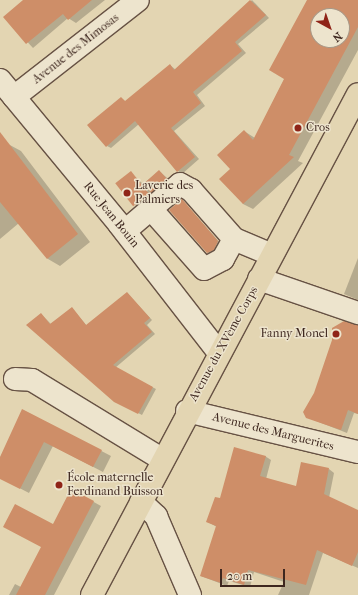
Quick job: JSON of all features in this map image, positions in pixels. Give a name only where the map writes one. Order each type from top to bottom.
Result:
[{"type":"main road","name":"Avenue du XVème Corps","points":[[92,595],[187,411],[358,94]]},
{"type":"street","name":"Avenue des Mimosas","points":[[14,97],[138,0]]},
{"type":"street","name":"Rue Jean Bouin","points":[[0,80],[125,231],[219,353]]},
{"type":"street","points":[[125,231],[180,184],[191,190],[234,239],[272,255]]},
{"type":"street","points":[[151,209],[204,269],[223,259],[234,239]]},
{"type":"street","points":[[259,279],[358,312]]},
{"type":"street","points":[[15,379],[32,380],[163,460]]},
{"type":"street","name":"Avenue des Marguerites","points":[[187,411],[358,452]]},
{"type":"street","points":[[141,502],[156,516],[190,595]]},
{"type":"building","points":[[23,0],[92,0],[68,20],[63,14],[26,44],[3,17]]},
{"type":"building","points":[[250,0],[266,15],[235,42],[242,51],[193,92],[201,103],[171,128],[195,157],[177,172],[135,121],[106,147],[87,125],[121,97],[125,101],[170,64],[174,70]]},
{"type":"building","points":[[307,0],[358,0],[358,27],[350,42],[350,8],[310,8],[310,48],[347,48],[289,155],[294,157],[243,204],[219,179],[230,169],[217,155],[244,130],[253,140],[284,79],[269,70]]},
{"type":"building","points":[[0,132],[78,234],[47,259],[0,202]]},
{"type":"building","points":[[159,170],[167,179],[151,193],[143,184]]},
{"type":"building","points":[[131,171],[149,194],[133,206],[115,183]]},
{"type":"building","points":[[182,199],[218,241],[214,250],[207,253],[169,210]]},
{"type":"building","points":[[127,292],[150,318],[144,323],[152,332],[113,365],[153,387],[138,414],[114,402],[26,325],[41,313],[50,324],[72,307],[86,325]]},
{"type":"building","points":[[344,321],[358,325],[358,414],[348,410],[341,430],[306,418],[303,412],[314,393],[332,340],[332,328]]},
{"type":"building","points":[[22,409],[102,450],[93,467],[44,442],[20,489],[0,479],[0,457]]},
{"type":"building","points":[[234,447],[266,456],[260,476],[296,486],[301,462],[329,468],[324,494],[358,510],[358,552],[352,566],[317,550],[306,585],[248,570],[244,585],[223,578],[221,583],[200,576],[216,526],[206,522],[215,497],[220,498]]},
{"type":"building","points":[[71,489],[94,501],[45,595],[16,595],[41,547],[3,527],[15,504],[53,524]]},
{"type":"place","name":"Cros","points":[[298,128]]},
{"type":"place","name":"Laverie des Palmiers","points":[[127,193]]},
{"type":"place","name":"Fanny Monel","points":[[336,334]]},
{"type":"place","name":"École maternelle Ferdinand Buisson","points":[[59,485]]}]
